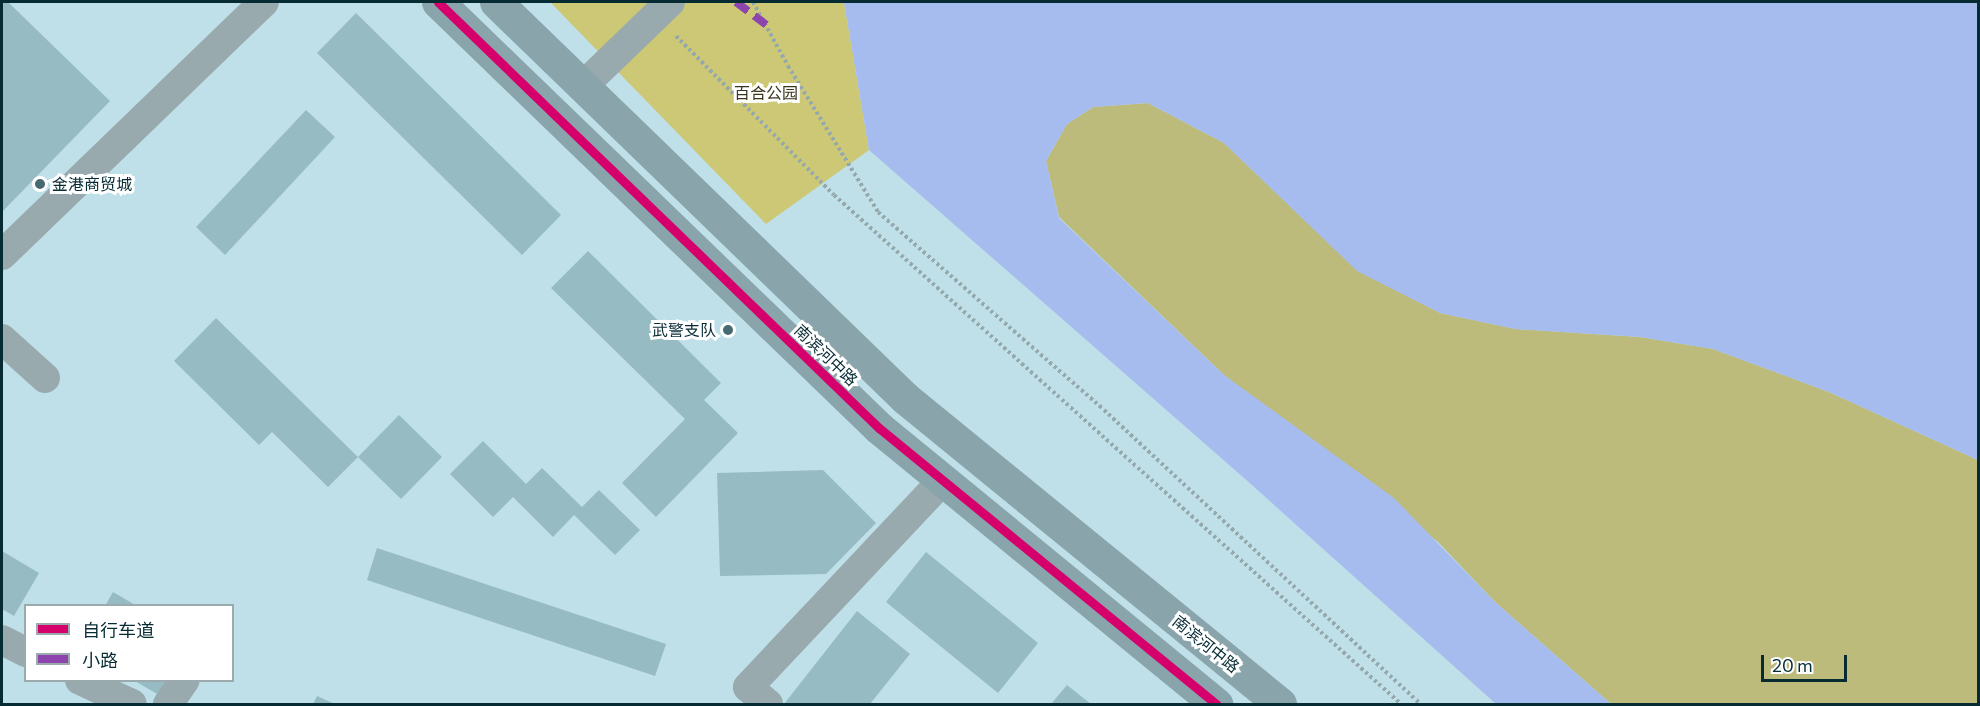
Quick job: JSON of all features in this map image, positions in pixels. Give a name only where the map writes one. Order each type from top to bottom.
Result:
[{"type":"highway","name":"南滨河中路","points":[[438,2],[870,420],[1216,705]]},
{"type":"highway","name":"南滨河中路","points":[[496,2],[905,398],[1280,705]]},
{"type":"street","points":[[2,255],[264,2]]},
{"type":"street","points":[[583,86],[663,8]]},
{"type":"street","points":[[2,339],[45,378]]},
{"type":"street","points":[[768,705],[748,687],[942,481]]},
{"type":"street","points":[[2,640],[24,651]]},
{"type":"street","points":[[82,682],[132,705]]},
{"type":"street","points":[[168,705],[184,682]]},
{"type":"path","points":[[753,2],[788,66],[878,212],[1104,410],[1420,705]]},
{"type":"path","points":[[663,8],[834,195],[1401,705]]},
{"type":"green space","name":"百合公园","points":[[550,2],[844,2],[869,150],[766,224]]},
{"type":"shaded area","points":[[1148,103],[1224,143],[1357,270],[1440,313],[1516,329],[1640,337],[1713,349],[1829,392],[1978,460],[1978,704],[1611,704],[1494,601],[1438,542],[1224,375],[1059,217],[1046,161],[1067,124],[1093,107]]},
{"type":"water","points":[[844,2],[1978,2],[1978,460],[1829,392],[1713,349],[1640,337],[1515,329],[1440,313],[1357,271],[1224,143],[1148,103],[1093,107],[1067,124],[1046,161],[1059,218],[1224,375],[1394,498],[1494,601],[1611,704],[1496,704],[1244,478],[869,150]]},
{"type":"building","points":[[2,2],[8,2],[110,101],[2,212]]},
{"type":"building","points":[[356,13],[561,215],[522,255],[317,53]]},
{"type":"building","points":[[306,110],[335,137],[225,255],[196,227]]},
{"type":"building","points":[[588,251],[721,383],[704,400],[738,433],[656,517],[622,483],[685,419],[551,288]]},
{"type":"building","points":[[216,318],[358,457],[328,487],[272,432],[259,445],[174,361]]},
{"type":"building","points":[[399,415],[442,457],[401,499],[358,457]]},
{"type":"building","points":[[483,441],[526,484],[542,468],[582,507],[599,490],[640,530],[615,555],[574,515],[553,537],[513,497],[493,517],[450,474]]},
{"type":"building","points":[[823,470],[876,523],[826,574],[720,576],[717,473]]},
{"type":"building","points":[[377,548],[666,644],[655,676],[367,580]]},
{"type":"building","points":[[2,551],[39,573],[14,616],[2,609]]},
{"type":"building","points":[[926,552],[1038,643],[998,693],[886,602]]},
{"type":"building","points":[[113,592],[134,604],[106,604]]},
{"type":"building","points":[[857,611],[910,654],[870,704],[784,704]]},
{"type":"building","points":[[136,682],[167,682],[159,695]]},
{"type":"building","points":[[1067,685],[1091,704],[1051,704]]},
{"type":"building","points":[[317,696],[335,704],[313,704]]},
{"type":"marked path","points":[[736,2],[766,25]]},
{"type":"cycle path","points":[[438,2],[879,428],[1216,704]]},
{"type":"place","name":"金港商贸城","points":[[40,184]]},
{"type":"place","name":"武警支队","points":[[728,330]]}]
